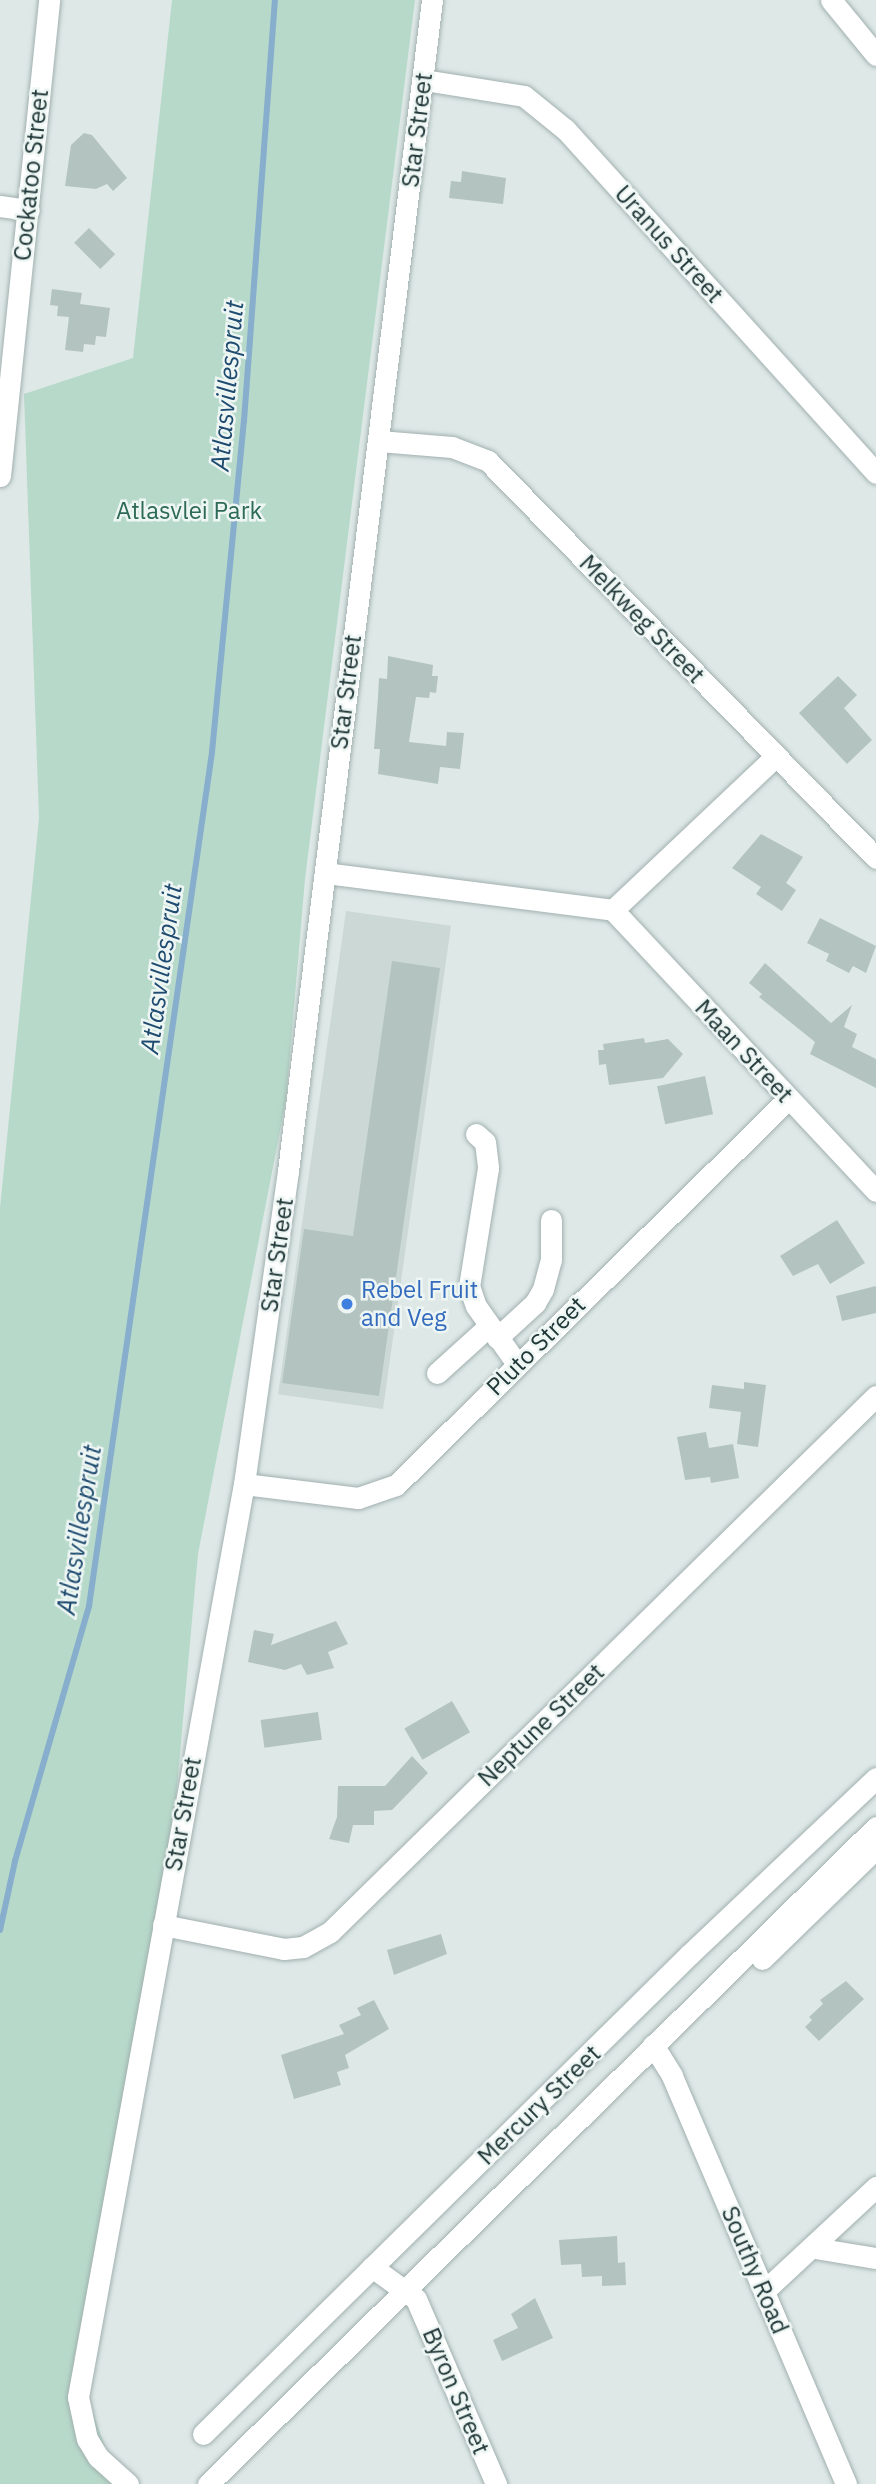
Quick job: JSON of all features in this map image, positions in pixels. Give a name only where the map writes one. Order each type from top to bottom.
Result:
[{"type":"street","name":"Cockatoo Street","points":[[0,476],[49,0]]},
{"type":"street","name":"Star Street","points":[[121,2480],[87,2439],[78,2397],[244,1484],[325,873],[432,0]]},
{"type":"street","points":[[831,0],[876,55]]},
{"type":"street","name":"Uranus Street","points":[[424,80],[524,96],[566,130],[876,473]]},
{"type":"street","points":[[0,206],[29,210]]},
{"type":"street","name":"Melkweg Street","points":[[379,441],[452,447],[488,461],[876,858]]},
{"type":"street","points":[[325,873],[613,910],[776,757]]},
{"type":"street","name":"Maan Street","points":[[613,910],[876,1191]]},
{"type":"street","name":"Pluto Street","points":[[244,1484],[346,1498],[372,1496],[396,1485],[788,1099]]},
{"type":"street","points":[[476,1134],[485,1142],[488,1167],[469,1286],[493,1332],[517,1364]]},
{"type":"street","points":[[437,1373],[536,1303],[551,1260],[551,1220]]},
{"type":"street","name":"Neptune Street","points":[[163,1925],[284,1949],[303,1947],[330,1932],[876,1396]]},
{"type":"street","name":"Mercury Street","points":[[203,2434],[876,1778]]},
{"type":"street","name":"Mercury Street","points":[[214,2482],[411,2294],[657,2051],[876,1827]]},
{"type":"street","name":"Mercury Street","points":[[657,2051],[876,1848]]},
{"type":"street","name":"Southy Road","points":[[657,2051],[846,2484]]},
{"type":"street","points":[[764,2291],[815,2248],[876,2187]]},
{"type":"street","points":[[815,2248],[876,2258]]},
{"type":"street","points":[[372,2267],[411,2294]]},
{"type":"street","name":"Byron Street","points":[[411,2294],[496,2484]]},
{"type":"shaded area","points":[[346,911],[451,926],[383,1409],[278,1394]]},
{"type":"green space","name":"Atlasvlei Park","points":[[172,0],[415,0],[305,879],[286,1100],[198,1554],[168,1886],[74,2359],[118,2484],[0,2484],[0,1208],[39,818],[24,394],[133,358]]},
{"type":"building","points":[[84,133],[92,135],[127,178],[113,191],[107,184],[96,189],[65,186],[71,145]]},
{"type":"building","points":[[462,171],[506,178],[503,204],[449,198],[451,181],[461,182]]},
{"type":"building","points":[[89,228],[115,254],[100,269],[74,243]]},
{"type":"building","points":[[52,289],[82,293],[80,304],[110,308],[106,337],[96,336],[95,345],[84,344],[83,352],[65,350],[69,317],[57,316],[58,306],[50,305]]},
{"type":"building","points":[[388,656],[433,665],[432,676],[438,676],[436,693],[430,692],[429,698],[416,697],[409,742],[446,746],[447,732],[464,733],[460,769],[440,767],[438,784],[378,774],[380,749],[374,749],[379,678],[387,679]]},
{"type":"building","points":[[838,676],[857,695],[844,708],[872,740],[847,764],[799,713]]},
{"type":"building","points":[[761,834],[803,857],[786,883],[796,890],[782,911],[756,894],[761,887],[732,868]]},
{"type":"building","points":[[820,918],[876,946],[866,973],[853,966],[849,973],[826,961],[829,954],[807,943]]},
{"type":"building","points":[[392,961],[440,968],[379,1396],[282,1383],[304,1229],[353,1236]]},
{"type":"building","points":[[765,963],[831,1023],[852,1005],[844,1027],[857,1034],[852,1047],[876,1059],[876,1088],[810,1054],[815,1042],[759,997],[762,994],[749,983]]},
{"type":"building","points":[[644,1038],[645,1043],[668,1039],[683,1054],[663,1078],[609,1085],[606,1064],[599,1065],[598,1050],[604,1050],[603,1044]]},
{"type":"building","points":[[705,1076],[713,1114],[665,1124],[657,1086]]},
{"type":"building","points":[[837,1220],[865,1263],[830,1284],[818,1264],[793,1276],[780,1256]]},
{"type":"building","points":[[876,1286],[876,1313],[842,1321],[836,1296]]},
{"type":"building","points":[[744,1382],[766,1385],[758,1447],[737,1444],[741,1412],[709,1408],[712,1385],[744,1389]]},
{"type":"building","points":[[706,1432],[709,1448],[733,1444],[739,1478],[711,1483],[710,1477],[685,1480],[677,1437]]},
{"type":"building","points":[[336,1621],[348,1644],[328,1652],[334,1668],[307,1675],[301,1664],[285,1670],[248,1662],[254,1630],[274,1634],[271,1645]]},
{"type":"building","points":[[452,1701],[470,1732],[422,1760],[404,1728]]},
{"type":"building","points":[[318,1712],[322,1740],[264,1748],[261,1720]]},
{"type":"building","points":[[412,1756],[428,1773],[392,1810],[374,1811],[374,1825],[353,1825],[349,1843],[329,1839],[337,1817],[338,1786],[385,1786]]},
{"type":"building","points":[[441,1934],[447,1954],[394,1975],[387,1950]]},
{"type":"building","points":[[846,1981],[864,1999],[819,2041],[805,2027],[812,2020],[809,2017],[823,2004],[820,2000]]},
{"type":"building","points":[[374,2000],[389,2029],[345,2055],[349,2068],[337,2072],[341,2085],[294,2099],[281,2055],[344,2034],[339,2025],[361,2015],[357,2008]]},
{"type":"building","points":[[617,2236],[618,2263],[625,2262],[626,2285],[602,2286],[602,2276],[582,2277],[581,2264],[561,2265],[559,2240]]},
{"type":"building","points":[[535,2298],[553,2338],[502,2361],[493,2340],[518,2328],[511,2314]]},
{"type":"waterway","name":"Atlasvillespruit","points":[[0,1930],[15,1861],[89,1606],[212,752],[244,421],[275,0]]},
{"type":"place","name":"Rebel Fruit and Veg","points":[[347,1304]]}]
